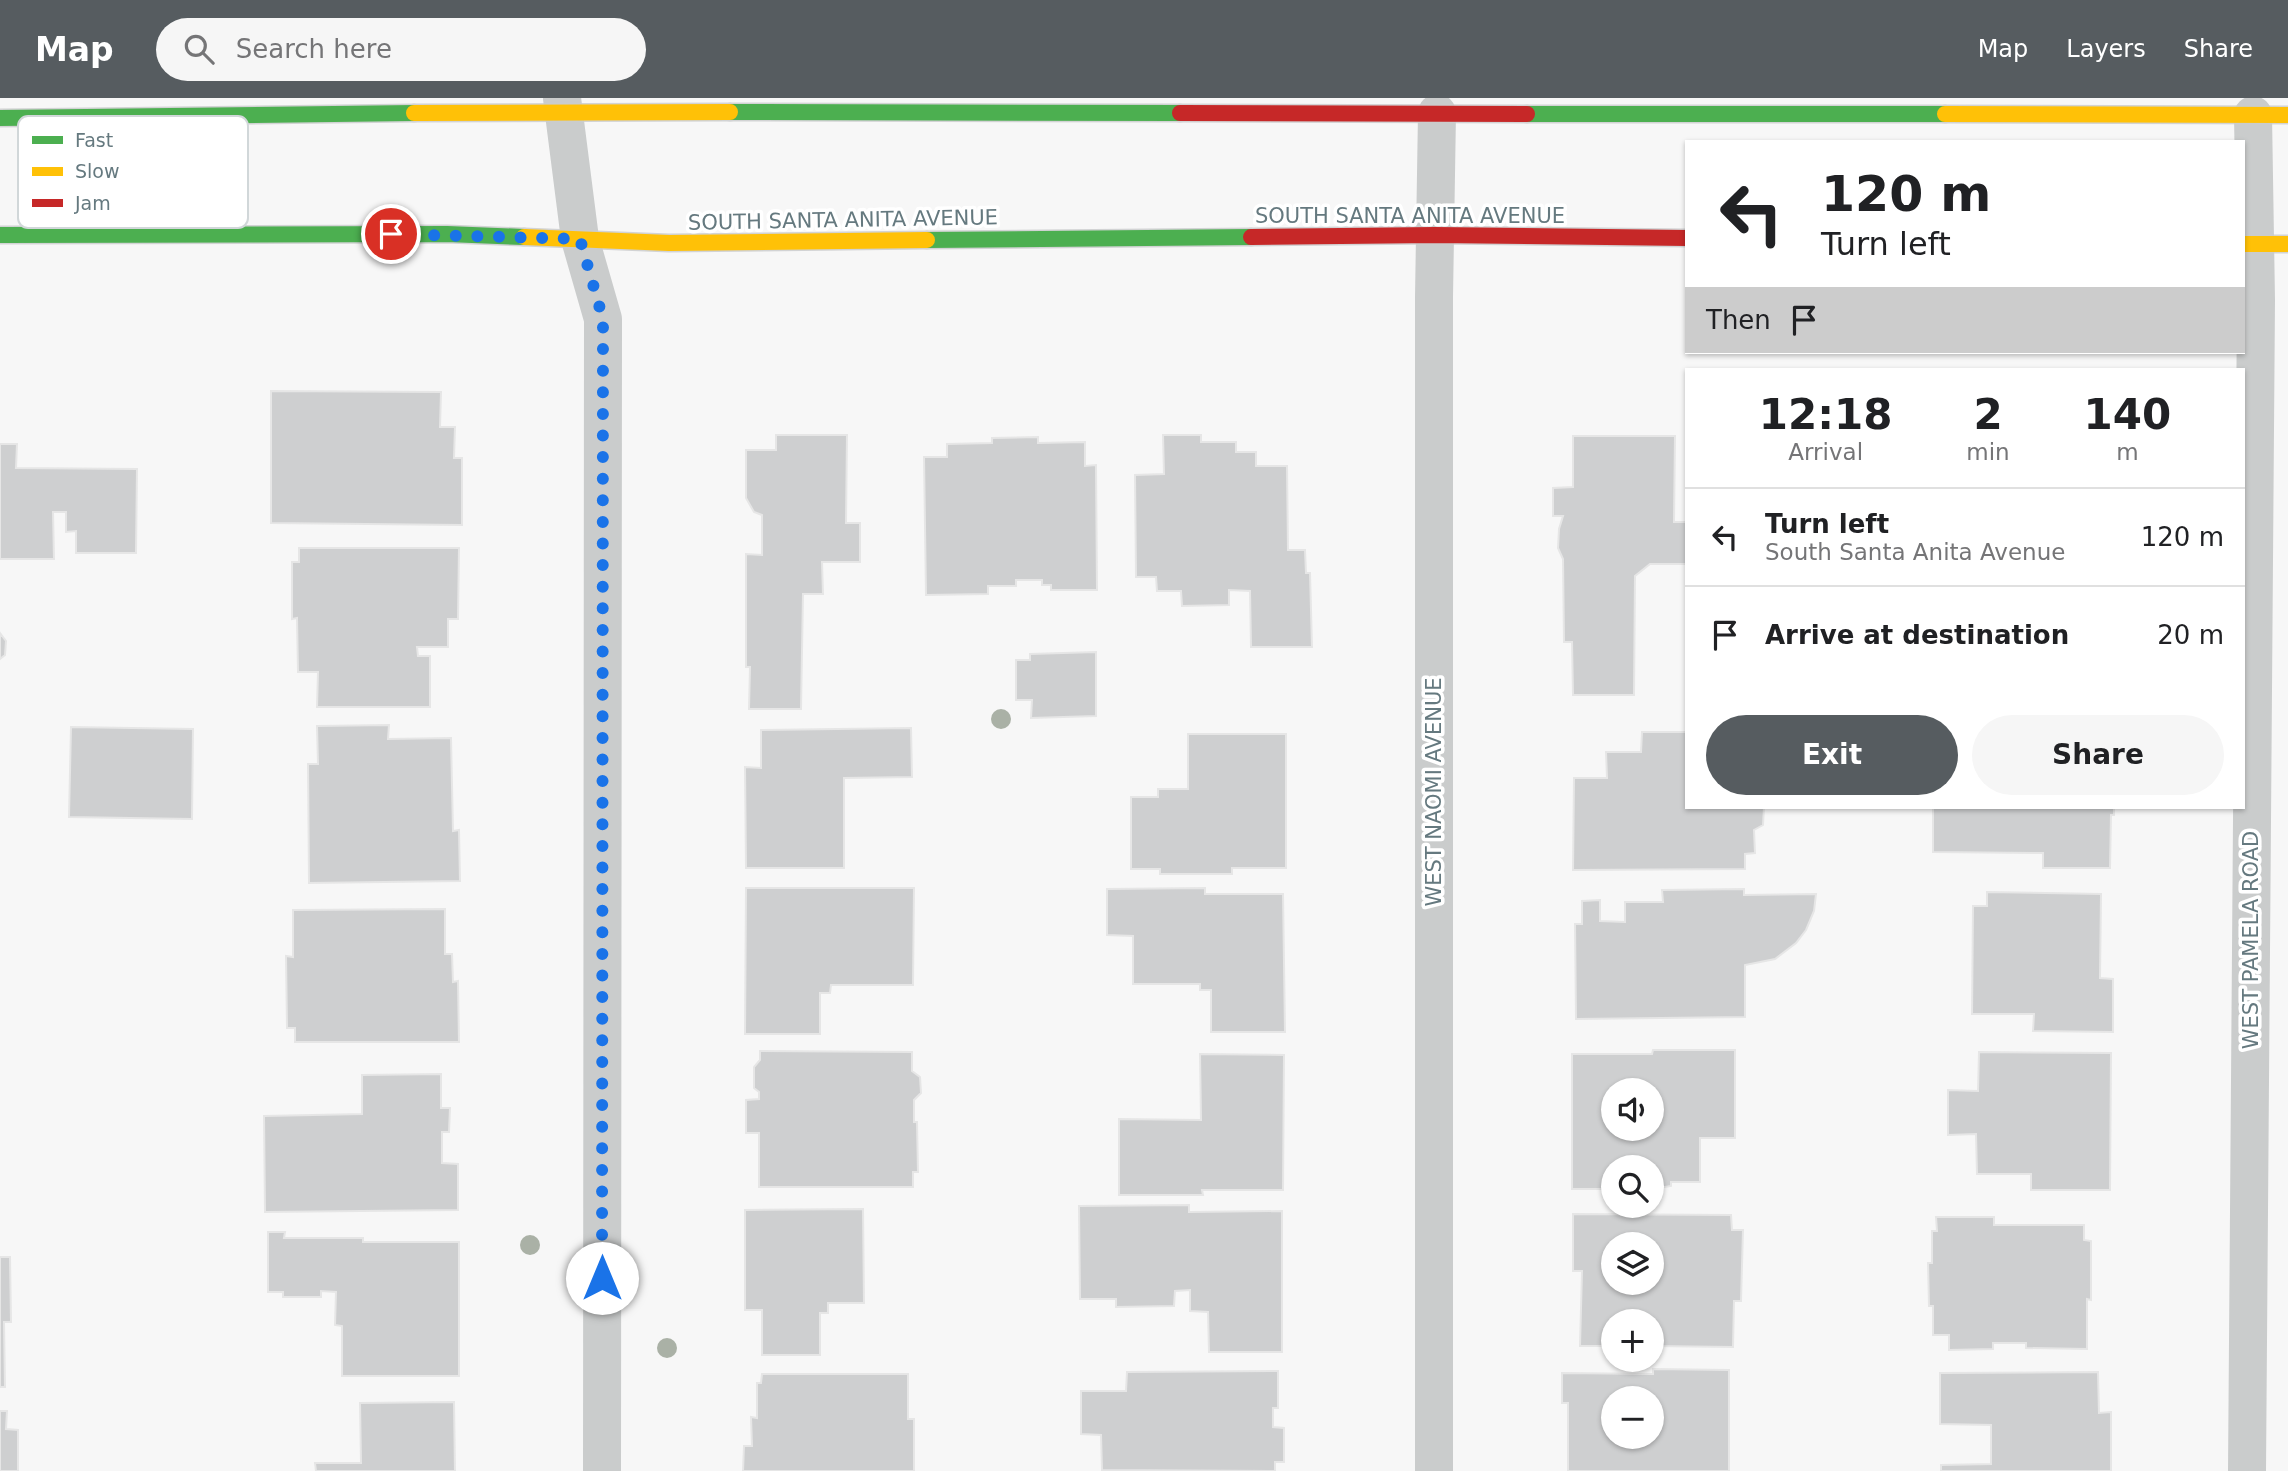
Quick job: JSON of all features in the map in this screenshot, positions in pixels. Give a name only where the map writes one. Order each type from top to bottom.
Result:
[{"type":"main road","points":[[158,116],[474,112],[564,106],[1437,113],[2271,115]]},
{"type":"main road","points":[[0,118],[18,118]]},
{"type":"main road","name":"SOUTH SANTA ANITA AVENUE","points":[[0,235],[447,234],[683,243],[1435,235],[1685,238]]},
{"type":"street","points":[[564,106],[580,239],[603,319],[602,1471]]},
{"type":"street","name":"WEST NAOMI AVENUE","points":[[1434,1471],[1437,113]]},
{"type":"street","name":"WEST PAMELA ROAD","points":[[2247,1471],[2262,244],[2271,115]]},
{"type":"building","points":[[271,391],[441,392],[440,427],[455,427],[454,458],[462,458],[462,525],[271,523]]},
{"type":"building","points":[[776,435],[847,435],[846,523],[860,523],[860,562],[822,562],[823,594],[803,594],[801,709],[749,709],[750,667],[746,667],[746,554],[762,555],[762,515],[754,512],[746,498],[746,450],[776,450]]},
{"type":"building","points":[[1163,435],[1201,435],[1201,442],[1236,442],[1236,452],[1256,452],[1256,466],[1287,466],[1288,550],[1305,550],[1306,573],[1310,573],[1312,647],[1251,647],[1250,591],[1229,590],[1229,605],[1182,606],[1181,591],[1157,591],[1156,577],[1136,577],[1135,475],[1164,474]]},
{"type":"building","points":[[1573,436],[1675,436],[1674,522],[1685,522],[1685,564],[1650,564],[1635,576],[1634,695],[1573,695],[1572,642],[1564,642],[1563,559],[1558,548],[1563,516],[1553,516],[1553,488],[1573,487]]},
{"type":"building","points":[[1038,437],[1038,443],[1085,442],[1085,466],[1096,465],[1097,590],[1051,590],[1051,585],[1042,585],[1042,580],[1016,580],[1016,586],[988,586],[988,594],[926,595],[924,457],[947,457],[947,444],[992,443],[992,438]]},
{"type":"building","points":[[0,444],[17,444],[16,468],[137,469],[136,553],[76,553],[76,531],[66,532],[66,512],[53,512],[54,559],[0,559]]},
{"type":"building","points":[[299,548],[459,548],[458,619],[448,619],[448,647],[417,647],[418,656],[430,656],[430,707],[317,707],[318,672],[298,672],[297,618],[292,619],[292,562],[299,562]]},
{"type":"building","points":[[0,633],[6,641],[5,655],[0,659]]},
{"type":"building","points":[[1096,652],[1096,716],[1031,718],[1032,700],[1016,700],[1016,660],[1030,660],[1030,654]]},
{"type":"building","points":[[389,725],[388,739],[451,738],[453,831],[459,830],[460,881],[309,883],[308,764],[318,764],[317,726]]},
{"type":"building","points":[[71,727],[193,729],[192,819],[69,817]]},
{"type":"building","points":[[911,728],[912,777],[844,778],[844,868],[746,868],[745,767],[761,768],[761,730]]},
{"type":"building","points":[[1642,732],[1685,732],[1685,809],[1764,809],[1763,825],[1754,830],[1755,853],[1745,854],[1745,869],[1573,870],[1574,778],[1607,778],[1606,752],[1641,752]]},
{"type":"building","points":[[1188,734],[1286,734],[1286,868],[1232,868],[1232,874],[1160,874],[1160,869],[1131,869],[1131,797],[1158,797],[1158,789],[1188,789]]},
{"type":"building","points":[[1933,809],[2114,809],[2114,815],[2111,815],[2110,868],[2043,868],[2043,853],[1933,852]]},
{"type":"building","points":[[746,888],[914,888],[913,985],[831,985],[830,993],[820,993],[820,1034],[745,1034]]},
{"type":"building","points":[[1205,888],[1205,894],[1283,894],[1285,1032],[1211,1032],[1211,990],[1200,990],[1200,984],[1133,984],[1133,936],[1107,935],[1107,889]]},
{"type":"building","points":[[1744,889],[1744,895],[1816,894],[1814,911],[1806,930],[1796,943],[1775,959],[1745,965],[1745,1017],[1576,1019],[1575,924],[1582,924],[1582,901],[1600,900],[1600,921],[1625,922],[1625,902],[1663,902],[1662,890]]},
{"type":"building","points":[[1987,892],[2101,894],[2100,978],[2113,979],[2113,1032],[2033,1031],[2034,1014],[1972,1014],[1973,906],[1987,906]]},
{"type":"building","points":[[445,909],[445,954],[452,954],[453,982],[458,981],[459,1042],[295,1042],[295,1028],[287,1028],[286,956],[293,957],[293,910]]},
{"type":"building","points":[[1735,1050],[1735,1138],[1700,1138],[1700,1182],[1671,1182],[1671,1186],[1664,1187],[1664,1155],[1601,1155],[1601,1189],[1572,1189],[1572,1054]]},
{"type":"building","points":[[760,1051],[912,1052],[912,1071],[920,1077],[921,1093],[914,1100],[918,1172],[913,1172],[913,1187],[759,1187],[759,1133],[746,1133],[746,1100],[759,1099],[759,1092],[754,1088],[754,1067],[760,1060]]},
{"type":"building","points":[[1979,1052],[2111,1053],[2110,1190],[2031,1190],[2031,1174],[1977,1174],[1976,1134],[1948,1135],[1948,1090],[1978,1091]]},
{"type":"building","points":[[1200,1054],[1284,1055],[1283,1190],[1202,1190],[1203,1195],[1119,1195],[1119,1119],[1201,1120]]},
{"type":"building","points":[[441,1074],[441,1108],[450,1108],[449,1132],[442,1132],[442,1163],[458,1164],[458,1210],[265,1212],[264,1116],[362,1114],[362,1075]]},
{"type":"building","points":[[1189,1205],[1189,1212],[1282,1211],[1282,1352],[1209,1352],[1208,1312],[1190,1311],[1190,1290],[1175,1291],[1174,1306],[1116,1307],[1116,1299],[1080,1299],[1079,1206]]},
{"type":"building","points":[[863,1209],[864,1303],[828,1303],[828,1313],[820,1313],[820,1355],[762,1355],[762,1310],[745,1310],[745,1210]]},
{"type":"building","points":[[1573,1214],[1601,1214],[1601,1218],[1731,1215],[1732,1230],[1743,1230],[1741,1301],[1734,1301],[1733,1347],[1664,1346],[1664,1309],[1601,1309],[1601,1346],[1580,1346],[1582,1271],[1573,1271]]},
{"type":"building","points":[[1936,1217],[1994,1217],[1994,1225],[2084,1225],[2084,1240],[2091,1241],[2091,1300],[2087,1299],[2087,1349],[2026,1348],[2026,1343],[1993,1343],[1993,1349],[1949,1350],[1949,1335],[1933,1335],[1933,1306],[1929,1306],[1928,1263],[1932,1263],[1932,1231],[1937,1231]]},
{"type":"building","points":[[268,1232],[285,1232],[284,1238],[363,1238],[363,1242],[459,1242],[459,1376],[342,1376],[342,1326],[335,1325],[336,1292],[321,1291],[321,1297],[283,1297],[283,1292],[268,1292]]},
{"type":"building","points":[[0,1257],[10,1257],[11,1322],[4,1322],[5,1387],[0,1387]]},
{"type":"building","points":[[1664,1369],[1729,1370],[1729,1471],[1568,1471],[1568,1403],[1562,1403],[1562,1373],[1653,1374],[1664,1372]]},
{"type":"building","points":[[1278,1371],[1278,1408],[1273,1408],[1273,1427],[1284,1428],[1284,1462],[1275,1462],[1275,1471],[1102,1470],[1101,1435],[1081,1434],[1081,1391],[1126,1391],[1127,1372]]},
{"type":"building","points":[[2098,1372],[2099,1413],[2111,1412],[2111,1471],[1941,1471],[1941,1465],[1991,1464],[1991,1425],[1940,1424],[1940,1373]]},
{"type":"building","points":[[762,1374],[908,1374],[908,1419],[914,1419],[914,1471],[743,1471],[744,1446],[752,1446],[751,1417],[757,1418],[757,1383],[761,1383]]},
{"type":"building","points":[[454,1402],[455,1471],[316,1471],[315,1463],[361,1463],[360,1403]]},
{"type":"building","points":[[0,1411],[7,1411],[6,1429],[18,1430],[18,1471],[0,1471]]},
{"type":"traffic: fast","points":[[730,112],[1180,113]]},
{"type":"traffic: fast","points":[[166,116],[414,113]]},
{"type":"traffic: fast","points":[[1527,114],[1945,114]]},
{"type":"traffic: fast","points":[[0,118],[18,118]]},
{"type":"traffic: fast","points":[[0,235],[447,234],[524,237]]},
{"type":"traffic: fast","points":[[927,240],[1251,237]]},
{"type":"traffic: slow","points":[[414,113],[730,112]]},
{"type":"traffic: slow","points":[[1945,114],[2288,115]]},
{"type":"traffic: slow","points":[[524,237],[669,243],[927,240]]},
{"type":"traffic: slow","points":[[2245,244],[2288,244]]},
{"type":"traffic: jam","points":[[1180,113],[1527,114]]},
{"type":"traffic: jam","points":[[1251,237],[1435,235],[1685,238]]},
{"type":"route","points":[[391,234],[580,239],[603,319],[602,1278]]}]
